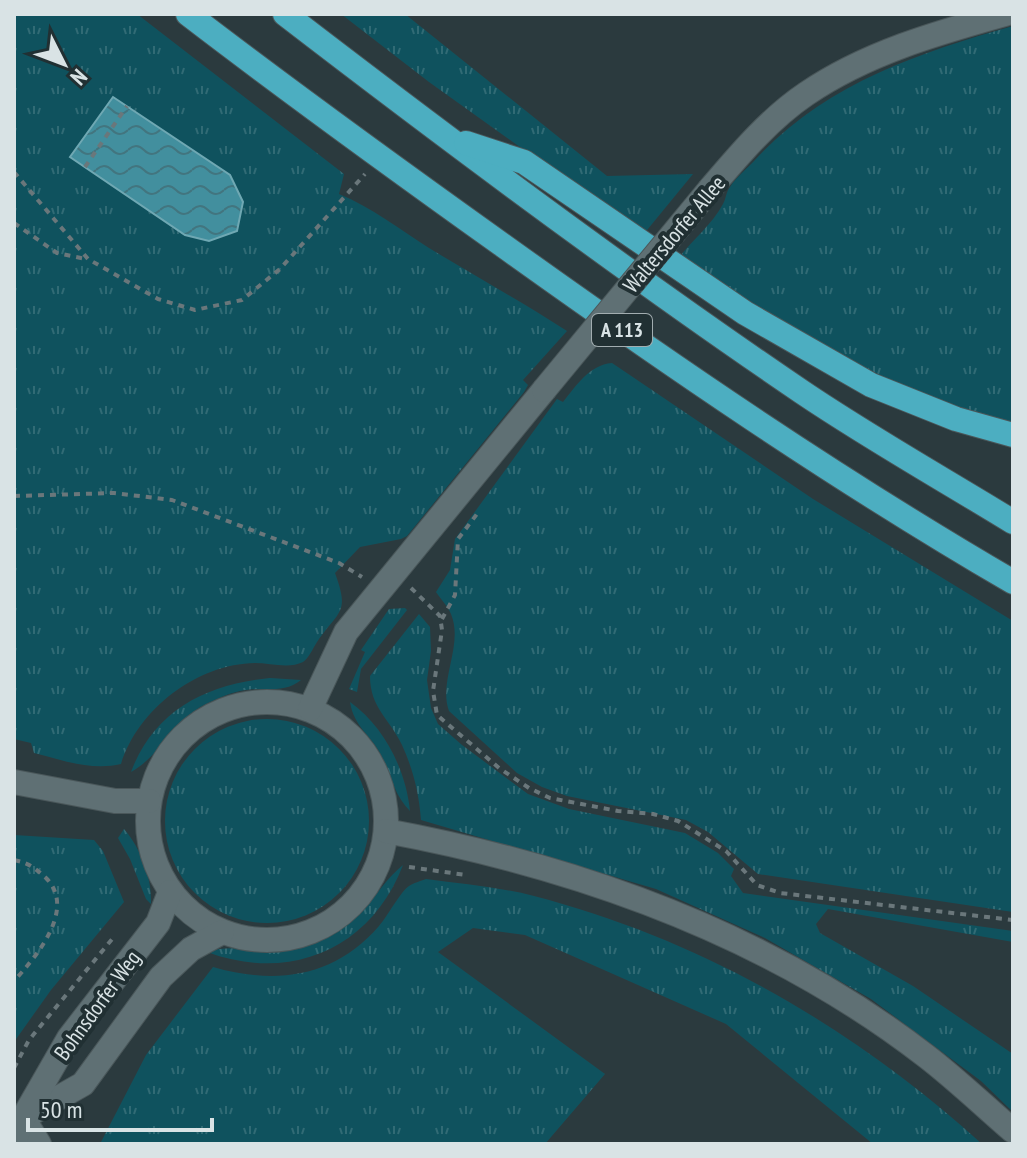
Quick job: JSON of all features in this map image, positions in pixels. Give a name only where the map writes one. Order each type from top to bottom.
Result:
[{"type":"highway","name":"A 113","points":[[188,14],[380,157],[644,345],[946,543],[1013,582]]},
{"type":"highway","name":"A 113","points":[[285,14],[441,134],[805,394],[1013,522]]},
{"type":"highway","points":[[441,134],[524,162],[745,313],[871,385],[956,419],[1013,435]]},
{"type":"street","name":"Waltersdorfer Allee","points":[[310,709],[346,632],[710,189],[763,130],[807,93],[881,54],[1005,14]]},
{"type":"street","points":[[258,701],[284,702],[310,709],[333,721],[353,737],[369,757],[380,780],[386,805],[386,831],[381,857],[371,880],[357,900],[339,917],[318,930],[270,941],[245,939],[222,932],[202,922],[170,892],[158,872],[150,849],[147,825],[156,776],[169,753],[186,733],[207,717],[232,706],[258,701]]},
{"type":"street","points":[[14,782],[115,801],[149,801]]},
{"type":"street","points":[[386,831],[482,850],[554,870],[683,915],[732,937],[822,986],[876,1021],[925,1055],[1013,1131]]},
{"type":"street","name":"Bohnsdorfer Weg","points":[[19,1116],[69,1038],[158,923],[170,892]]},
{"type":"street","name":"Bohnsdorfer Weg","points":[[19,1116],[83,1084],[161,977],[191,949],[222,932]]},
{"type":"street","points":[[14,1143],[19,1116]]},
{"type":"street","points":[[19,1116],[39,1144]]},
{"type":"path","points":[[85,167],[127,106]]},
{"type":"path","points":[[14,223],[57,253],[88,259],[158,299],[195,310],[242,300],[280,269],[380,157]]},
{"type":"path","points":[[14,172],[88,259]]},
{"type":"path","points":[[14,496],[114,493],[172,500],[387,580],[438,612],[442,630],[433,691],[437,715],[499,768],[550,798],[618,811],[653,814],[678,821],[726,851],[757,885],[780,893],[1013,920]]},
{"type":"path","points":[[440,621],[455,595],[458,539],[481,508]]},
{"type":"path","points":[[14,860],[30,863],[53,886],[57,916],[38,956],[14,981]]},
{"type":"path","points":[[409,867],[475,876]]},
{"type":"path","points":[[14,1068],[29,1040],[114,937]]},
{"type":"green space","points":[[14,14],[137,14],[344,174],[339,194],[375,212],[567,331],[523,380],[528,385],[524,392],[407,536],[360,547],[335,573],[342,597],[340,611],[303,662],[292,665],[233,665],[192,681],[156,708],[129,744],[121,764],[110,766],[77,764],[34,753],[31,743],[14,739]]},
{"type":"green space","points":[[341,14],[405,14],[607,176],[693,174],[643,235],[429,82]]},
{"type":"green space","points":[[1013,26],[1013,427],[922,394],[834,352],[765,314],[680,256],[714,218],[735,180],[782,134],[811,111],[907,60]]},
{"type":"green space","points":[[612,363],[813,499],[1013,621],[1013,912],[758,874],[708,832],[686,820],[567,796],[542,787],[517,773],[449,711],[446,688],[455,638],[454,626],[450,611],[436,592],[450,570],[455,539],[557,399],[563,402],[590,372]]},
{"type":"green space","points":[[389,609],[407,610],[361,669],[357,692],[349,689],[365,652],[361,650]]},
{"type":"green space","points":[[419,614],[430,627],[427,680],[431,708],[438,724],[528,794],[569,809],[685,833],[718,853],[734,869],[731,876],[743,893],[1013,931],[1013,942],[828,909],[816,924],[820,933],[913,986],[1013,1054],[1013,1112],[981,1081],[871,999],[765,938],[656,889],[421,820],[409,763],[402,745],[373,697],[370,676]]},
{"type":"green space","points":[[270,678],[301,680],[279,689],[240,691],[210,702],[187,717],[152,756],[131,772],[154,732],[186,704],[225,686]]},
{"type":"green space","points":[[350,702],[373,723],[391,750],[404,780],[410,811],[396,792],[377,748],[355,718]]},
{"type":"green space","points":[[267,719],[306,727],[324,736],[339,749],[352,764],[361,782],[369,821],[361,860],[352,878],[339,893],[324,906],[306,915],[267,923],[228,915],[210,906],[195,893],[182,878],[173,860],[165,821],[173,782],[182,764],[195,749],[210,736],[228,727]]},
{"type":"green space","points":[[124,829],[136,845],[144,864],[150,884],[151,904],[118,838]]},
{"type":"green space","points":[[14,835],[94,840],[103,851],[124,902],[51,990],[14,1042]]},
{"type":"green space","points":[[403,865],[389,894],[371,918],[349,938],[324,952],[297,960],[268,963],[238,961],[207,952],[227,948],[282,950],[314,943],[351,921]]},
{"type":"green space","points":[[426,879],[534,896],[657,937],[716,963],[829,1026],[882,1062],[982,1144],[873,1144],[726,1024],[525,935],[473,928],[438,952],[605,1074],[545,1144],[100,1144],[146,1055],[213,967],[236,973],[281,976],[323,967],[362,943],[379,926],[406,889]]},
{"type":"water","points":[[113,97],[230,175],[243,202],[237,231],[209,241],[185,235],[70,157]]}]
